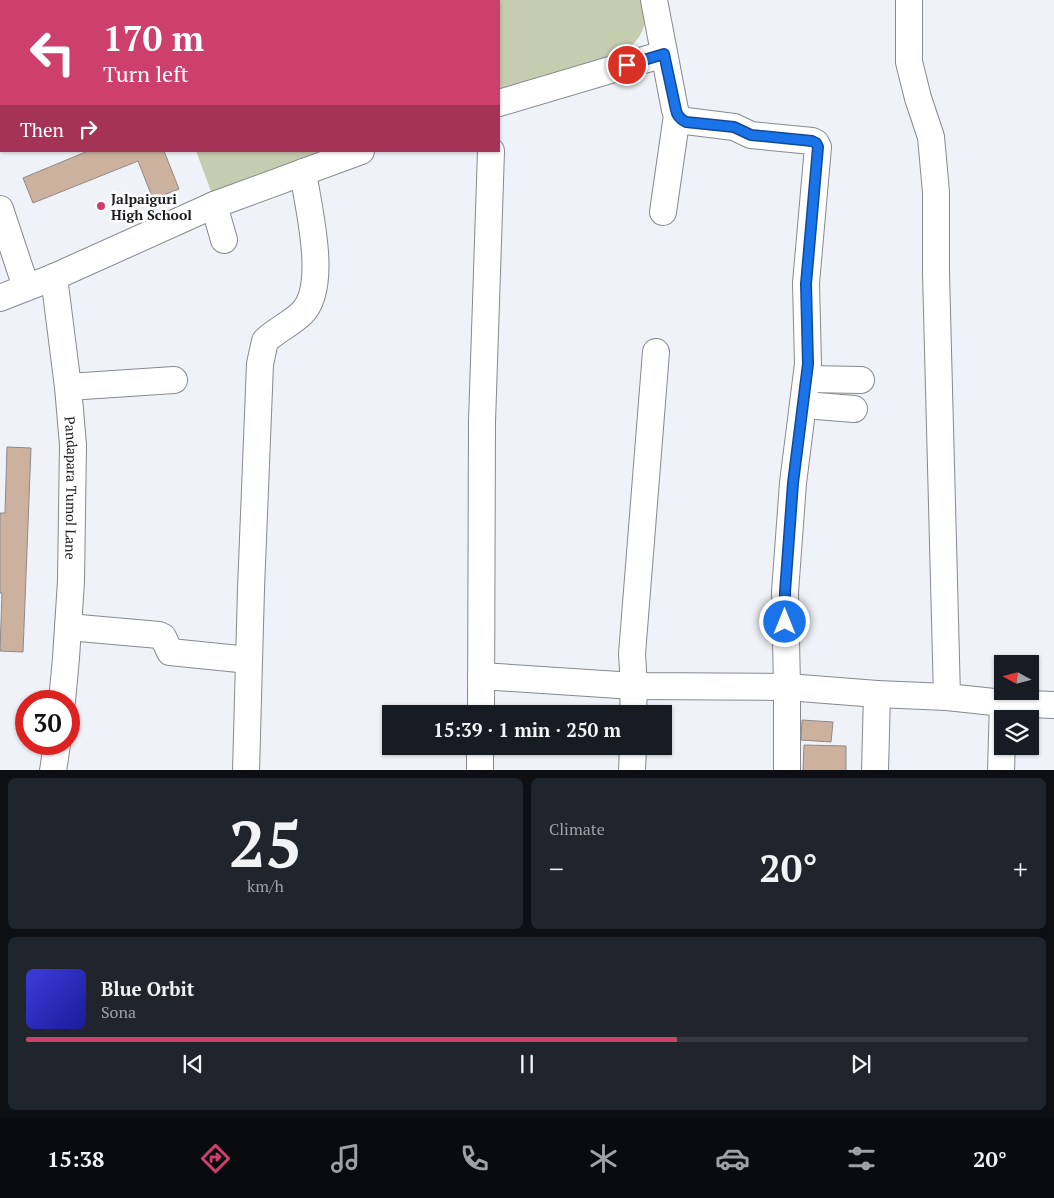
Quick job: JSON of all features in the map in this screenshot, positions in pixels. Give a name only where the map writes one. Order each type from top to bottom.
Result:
[{"type":"street","points":[[654,0],[677,115],[663,212]]},
{"type":"street","points":[[909,0],[909,62],[930,137],[936,192],[936,273],[947,697]]},
{"type":"street","points":[[500,103],[664,54]]},
{"type":"street","points":[[677,115],[686,122],[734,127],[751,135],[812,141],[818,147],[806,284],[807,379],[793,483],[785,592],[786,770]]},
{"type":"street","points":[[0,298],[54,277],[214,205],[358,152]]},
{"type":"street","points":[[481,705],[482,422],[491,152]]},
{"type":"street","points":[[246,770],[258,404],[262,351],[265,341],[302,313],[309,303],[316,272],[316,256],[303,172]]},
{"type":"street","points":[[214,205],[224,240]]},
{"type":"street","points":[[0,209],[26,287]]},
{"type":"street","name":"Pandapara Tumol Lane","points":[[54,277],[68,387],[73,445],[68,627],[63,690]]},
{"type":"street","points":[[633,705],[632,654],[656,352]]},
{"type":"street","points":[[807,379],[861,380]]},
{"type":"street","points":[[68,387],[174,380]]},
{"type":"street","points":[[804,406],[854,409]]},
{"type":"street","points":[[68,627],[159,635],[163,637],[170,652],[249,660]]},
{"type":"street","points":[[481,676],[634,686],[787,686],[877,694],[947,697],[1002,703],[1054,705]]},
{"type":"street","points":[[875,770],[877,694]]},
{"type":"street","points":[[1000,770],[1002,703]]},
{"type":"street","points":[[54,770],[56,755]]},
{"type":"street","points":[[480,755],[480,770]]},
{"type":"street","points":[[632,755],[632,770]]},
{"type":"green space","points":[[500,0],[648,0],[644,28],[638,39],[627,49],[500,98]]},
{"type":"green space","points":[[196,152],[351,152],[215,202]]},
{"type":"building","points":[[86,152],[164,152],[179,189],[153,199],[138,161],[33,203],[23,178]]},
{"type":"building","points":[[7,447],[31,448],[23,652],[0,651],[2,593],[0,593],[0,513],[5,513]]},
{"type":"building","points":[[802,720],[833,722],[831,742],[801,740]]},
{"type":"building","points":[[804,745],[846,746],[846,770],[803,770]]},
{"type":"place","name":"Jalpaiguri High School","points":[[101,206]]},
{"type":"route","points":[[627,65],[664,54],[677,115],[686,122],[734,127],[751,135],[812,141],[818,147],[805,301],[808,340],[806,395],[798,438],[793,483],[785,592],[785,622]]}]
